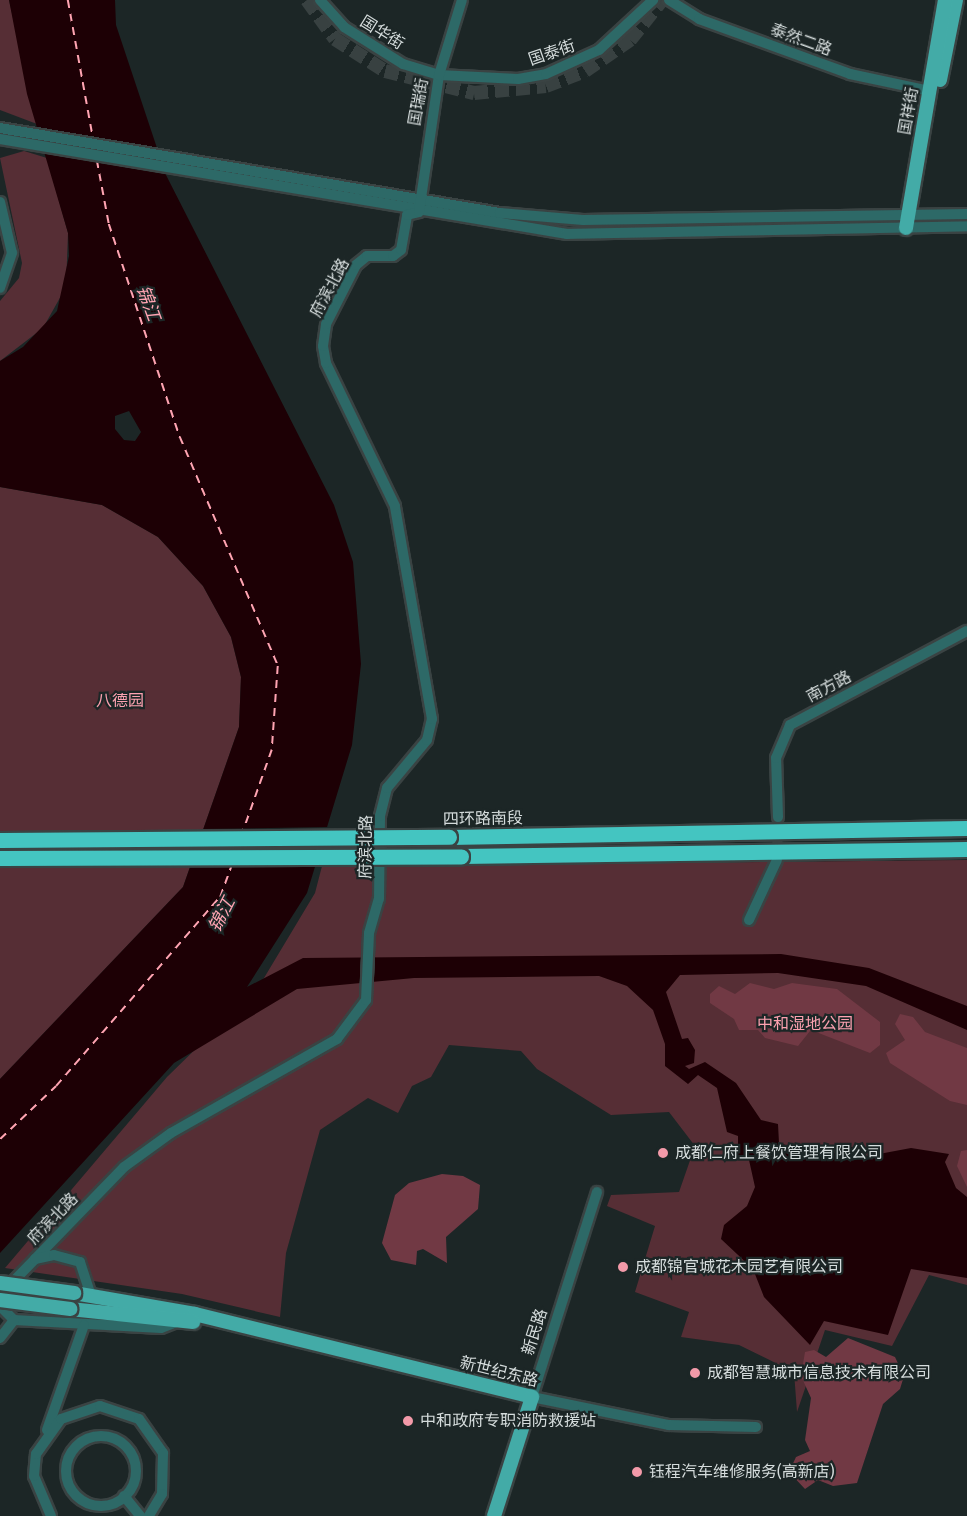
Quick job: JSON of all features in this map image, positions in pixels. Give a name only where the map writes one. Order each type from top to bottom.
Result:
[{"type":"highway","name":"四环路南段","points":[[0,840],[449,837],[967,828]]},
{"type":"highway","points":[[0,858],[461,856],[967,849]]},
{"type":"main road","name":"国祥街","points":[[911,222],[929,92],[945,0]]},
{"type":"main road","name":"国祥街","points":[[911,222],[956,0]]},
{"type":"main road","name":"新世纪东路","points":[[0,1284],[91,1296],[237,1327],[532,1397]]},
{"type":"main road","name":"新世纪东路","points":[[0,1297],[70,1309],[237,1327]]},
{"type":"main road","name":"新民路","points":[[494,1516],[532,1397]]},
{"type":"street","name":"国华街","points":[[320,0],[374,49],[438,75]]},
{"type":"street","name":"国瑞街","points":[[420,206],[438,75],[462,0]]},
{"type":"street","name":"国泰街","points":[[438,75],[518,79],[546,74],[599,50],[653,0]]},
{"type":"street","name":"泰然二路","points":[[669,0],[699,19],[850,74],[929,92]]},
{"type":"street","points":[[0,128],[18,136],[420,206],[583,220],[911,222],[967,226]]},
{"type":"street","points":[[0,139],[18,136]]},
{"type":"street","points":[[0,202],[12,253],[0,288]]},
{"type":"street","name":"府滨北路","points":[[0,1297],[133,1161],[337,1039],[362,1011],[369,989],[369,947],[379,899],[383,803],[399,770],[427,740],[432,719],[395,506],[326,363],[323,346],[326,324],[356,265],[367,256],[393,256],[401,250],[407,215],[420,206]]},
{"type":"street","points":[[911,222],[967,214]]},
{"type":"street","name":"南方路","points":[[778,817],[776,758],[790,725],[967,631]]},
{"type":"street","points":[[749,920],[777,860]]},
{"type":"street","name":"新民路","points":[[532,1397],[597,1192]]},
{"type":"street","name":"府滨北路","points":[[35,1259],[54,1255],[80,1262],[91,1296]]},
{"type":"street","points":[[0,1297],[1,1307],[14,1320],[0,1338]]},
{"type":"street","name":"新世纪东路","points":[[14,1320],[161,1328],[182,1321]]},
{"type":"street","points":[[51,1516],[34,1476],[46,1434],[84,1325]]},
{"type":"street","name":"新世纪东路","points":[[532,1397],[659,1424],[756,1427]]},
{"type":"street","points":[[46,1434],[70,1414],[100,1406],[139,1419],[163,1453],[166,1473],[162,1494],[149,1516]]},
{"type":"street","points":[[102,1436],[123,1444],[135,1464],[124,1496],[104,1505],[74,1493],[67,1461],[80,1443],[102,1436]]},
{"type":"street","points":[[124,1496],[140,1516]]},
{"type":"green space","points":[[0,0],[9,0],[37,124],[0,110]]},
{"type":"green space","points":[[24,151],[47,158],[68,233],[66,287],[43,328],[0,361],[0,301],[19,278],[22,263],[0,158]]},
{"type":"green space","name":"八德园","points":[[0,487],[102,505],[158,537],[203,586],[231,637],[241,677],[239,727],[183,887],[0,1079]]},
{"type":"green space","name":"中和湿地公园","points":[[967,860],[967,1285],[929,1275],[892,1346],[825,1330],[797,1412],[794,1372],[739,1345],[681,1337],[689,1312],[635,1292],[655,1226],[607,1206],[611,1195],[679,1192],[695,1146],[669,1112],[611,1115],[537,1069],[521,1051],[449,1045],[431,1077],[412,1086],[398,1113],[368,1098],[320,1130],[286,1253],[280,1317],[182,1294],[5,1268],[167,1077],[258,988],[315,893],[322,866]]},
{"type":"green space","points":[[750,983],[774,989],[792,983],[837,989],[880,1022],[880,1045],[870,1053],[810,1031],[798,1046],[765,1038],[758,1030],[739,1030],[734,1019],[710,1003],[710,994],[719,986],[735,994]]},
{"type":"green space","points":[[900,1014],[913,1017],[925,1032],[967,1048],[967,1105],[950,1101],[890,1063],[886,1053],[905,1040],[895,1024]]},
{"type":"green space","points":[[967,1150],[967,1187],[957,1166],[961,1151]]},
{"type":"green space","points":[[442,1174],[463,1176],[480,1185],[478,1209],[446,1237],[447,1263],[423,1249],[417,1251],[416,1265],[391,1260],[382,1243],[395,1195],[409,1183]]},
{"type":"green space","points":[[848,1338],[895,1357],[904,1376],[900,1389],[883,1404],[857,1483],[833,1486],[818,1480],[805,1489],[789,1472],[796,1457],[810,1451],[805,1440],[811,1398],[801,1376],[805,1352],[814,1350],[826,1357]]},
{"type":"water","name":"锦江","points":[[9,0],[115,0],[116,25],[166,175],[334,505],[353,562],[361,664],[352,745],[307,893],[247,987],[303,958],[781,954],[869,968],[967,1006],[967,1030],[866,986],[778,973],[680,975],[666,992],[682,1039],[688,1038],[695,1050],[694,1063],[685,1066],[689,1069],[705,1062],[736,1083],[761,1120],[778,1124],[779,1143],[826,1157],[849,1145],[863,1157],[911,1148],[949,1154],[945,1162],[956,1188],[967,1197],[967,1278],[911,1269],[888,1335],[824,1321],[810,1345],[764,1297],[753,1269],[721,1239],[724,1225],[747,1206],[755,1187],[749,1160],[738,1156],[738,1136],[727,1132],[717,1088],[698,1075],[688,1084],[665,1066],[665,1044],[653,1010],[627,986],[599,976],[414,978],[297,989],[174,1063],[0,1253],[0,1079],[183,887],[239,727],[241,677],[231,637],[203,586],[158,537],[102,505],[0,487],[0,361],[23,347],[57,311],[69,256],[68,233],[27,94]],"holes":[[[129,411],[141,432],[135,441],[124,440],[115,429],[115,416]]]},
{"type":"pier","points":[[328,827],[318,863],[188,866],[201,829]]},
{"type":"ferry route","points":[[68,0],[93,138]]},
{"type":"ferry route","points":[[97,160],[109,224],[180,437],[278,666],[272,750],[243,832]]},
{"type":"ferry route","points":[[0,1139],[56,1086],[220,897],[232,864]]},
{"type":"tunnel","points":[[307,0],[335,39],[385,71],[474,93],[546,86],[585,71],[630,40],[662,0]]},
{"type":"tunnel","points":[[777,859],[778,817]]},
{"type":"place","name":"成都仁府上餐饮管理有限公司","points":[[663,1153]]},
{"type":"place","name":"成都锦官城花木园艺有限公司","points":[[623,1267]]},
{"type":"place","name":"成都智慧城市信息技术有限公司","points":[[695,1373]]},
{"type":"place","name":"中和政府专职消防救援站","points":[[408,1421]]},
{"type":"place","name":"钰程汽车维修服务(高新店)","points":[[637,1472]]}]
